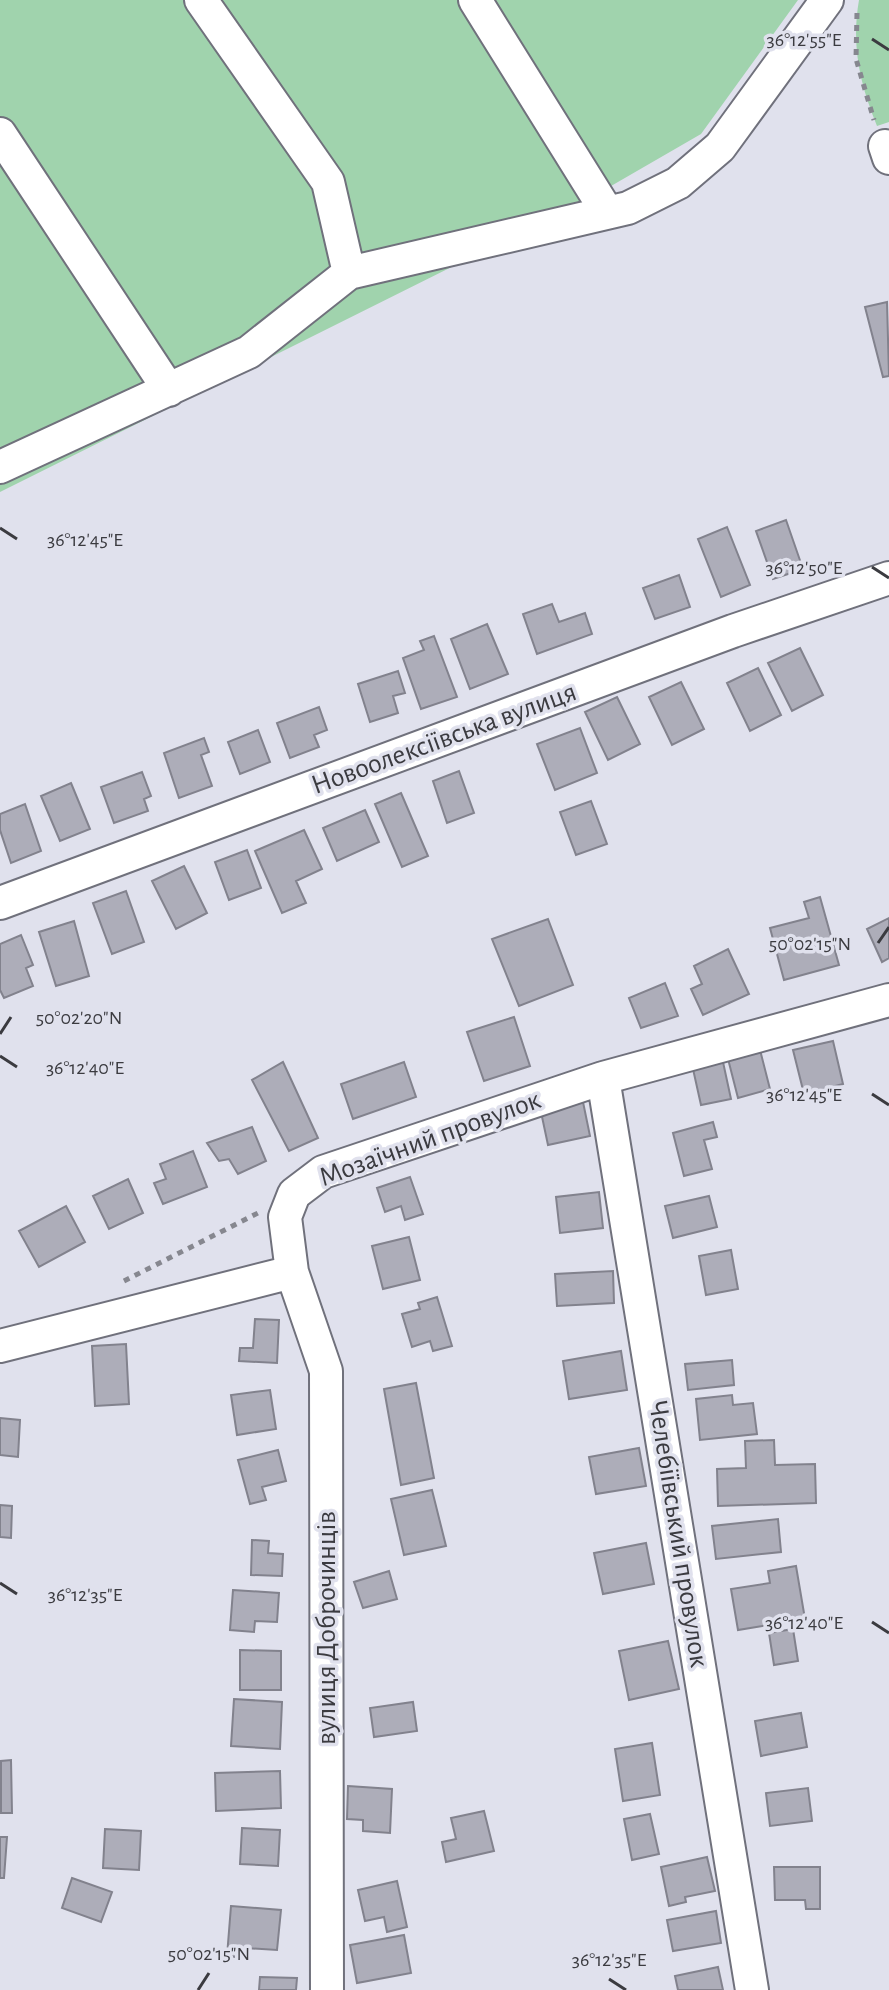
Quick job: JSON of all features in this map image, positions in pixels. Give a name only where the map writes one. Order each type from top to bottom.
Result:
[{"type":"street","points":[[201,0],[328,182],[349,273]]},
{"type":"street","points":[[475,0],[607,212]]},
{"type":"street","points":[[0,467],[249,352],[349,273],[628,208],[678,183],[720,147],[827,0]]},
{"type":"street","points":[[0,134],[169,390]]},
{"type":"street","name":"Новоолексіївська вулиця","points":[[0,903],[733,631],[889,578]]},
{"type":"street","name":"Мозаїчний провулок","points":[[292,1272],[285,1217],[294,1194],[323,1172],[603,1078],[889,1000]]},
{"type":"street","name":"Челебіївський провулок","points":[[603,1078],[752,1990]]},
{"type":"street","points":[[0,1346],[292,1272]]},
{"type":"street","name":"вулиця Доброчинців","points":[[292,1272],[326,1371],[327,1990]]},
{"type":"path","points":[[859,0],[856,59],[863,92],[887,152]]},
{"type":"path","points":[[112,1287],[294,1194]]},
{"type":"green space","points":[[0,0],[798,0],[701,134],[592,197],[0,492]]},
{"type":"green space","points":[[859,0],[889,0],[889,122],[877,126],[859,64],[856,33]]},
{"type":"building","points":[[887,302],[889,376],[883,377],[865,307]]},
{"type":"building","points":[[786,520],[803,569],[773,579],[756,531]]},
{"type":"building","points":[[727,527],[750,585],[721,597],[698,539]]},
{"type":"building","points":[[679,575],[690,607],[655,619],[643,588]]},
{"type":"building","points":[[552,604],[559,622],[585,613],[592,634],[537,654],[523,614]]},
{"type":"building","points":[[487,624],[508,674],[470,689],[451,639]]},
{"type":"building","points":[[434,636],[457,697],[421,709],[403,658],[424,650],[420,641]]},
{"type":"building","points":[[800,648],[823,695],[792,711],[768,663]]},
{"type":"building","points":[[758,668],[781,715],[750,731],[727,683]]},
{"type":"building","points":[[398,671],[405,693],[393,696],[398,713],[370,722],[358,684]]},
{"type":"building","points":[[681,682],[704,729],[672,745],[649,697]]},
{"type":"building","points":[[617,697],[640,744],[608,760],[585,712]]},
{"type":"building","points":[[319,707],[327,730],[314,735],[319,747],[290,758],[277,723]]},
{"type":"building","points":[[580,728],[597,773],[555,790],[537,744]]},
{"type":"building","points":[[258,730],[270,762],[240,774],[228,742]]},
{"type":"building","points":[[204,738],[209,752],[201,755],[212,786],[179,798],[164,753]]},
{"type":"building","points":[[459,771],[474,813],[447,823],[433,781]]},
{"type":"building","points":[[142,772],[151,796],[144,799],[148,811],[114,823],[101,787]]},
{"type":"building","points":[[71,783],[90,829],[60,841],[41,796]]},
{"type":"building","points":[[401,793],[428,856],[402,867],[375,804]]},
{"type":"building","points":[[591,801],[607,844],[576,855],[560,812]]},
{"type":"building","points":[[25,804],[41,851],[11,863],[0,830],[0,814]]},
{"type":"building","points":[[365,810],[379,842],[337,861],[323,828]]},
{"type":"building","points":[[304,830],[322,869],[296,881],[306,903],[282,913],[255,851]]},
{"type":"building","points":[[247,850],[261,888],[229,900],[215,862]]},
{"type":"building","points":[[184,866],[207,913],[176,929],[152,881]]},
{"type":"building","points":[[126,891],[144,942],[112,954],[93,903]]},
{"type":"building","points":[[820,897],[839,965],[784,980],[770,928],[809,918],[804,902]]},
{"type":"building","points":[[889,918],[889,958],[882,962],[867,929]]},
{"type":"building","points":[[548,919],[573,985],[519,1006],[492,939]]},
{"type":"building","points":[[74,921],[89,976],[56,986],[39,932]]},
{"type":"building","points":[[21,935],[33,965],[26,968],[33,986],[4,998],[0,990],[0,944]]},
{"type":"building","points":[[728,949],[749,994],[703,1015],[691,989],[702,984],[694,966]]},
{"type":"building","points":[[665,983],[678,1016],[641,1028],[629,998]]},
{"type":"building","points":[[514,1017],[530,1066],[484,1081],[467,1032]]},
{"type":"building","points":[[833,1041],[843,1084],[804,1094],[793,1050]]},
{"type":"building","points":[[759,1046],[770,1089],[738,1098],[727,1055]]},
{"type":"building","points":[[283,1062],[318,1138],[289,1151],[252,1080]]},
{"type":"building","points":[[404,1062],[416,1097],[353,1119],[341,1084]]},
{"type":"building","points":[[723,1062],[731,1099],[701,1105],[693,1069]]},
{"type":"building","points":[[583,1102],[590,1136],[548,1145],[541,1112]]},
{"type":"building","points":[[713,1122],[717,1137],[704,1140],[712,1169],[684,1176],[673,1133]]},
{"type":"building","points":[[252,1127],[266,1161],[238,1174],[229,1159],[219,1161],[207,1143]]},
{"type":"building","points":[[193,1151],[207,1187],[163,1204],[154,1183],[166,1179],[160,1164]]},
{"type":"building","points":[[410,1177],[423,1214],[405,1220],[401,1206],[385,1212],[377,1188]]},
{"type":"building","points":[[128,1179],[143,1213],[109,1229],[93,1196]]},
{"type":"building","points":[[599,1192],[603,1228],[560,1233],[556,1197]]},
{"type":"building","points":[[709,1196],[717,1227],[673,1238],[665,1206]]},
{"type":"building","points":[[66,1206],[85,1242],[39,1267],[19,1231]]},
{"type":"building","points":[[409,1237],[420,1280],[383,1289],[372,1246]]},
{"type":"building","points":[[731,1250],[738,1289],[706,1295],[699,1256]]},
{"type":"building","points":[[613,1271],[614,1303],[557,1306],[555,1274]]},
{"type":"building","points":[[437,1297],[452,1346],[433,1351],[430,1341],[412,1347],[402,1314],[420,1309],[418,1303]]},
{"type":"building","points":[[255,1319],[279,1320],[277,1363],[239,1361],[240,1348],[253,1348]]},
{"type":"building","points":[[126,1344],[129,1404],[95,1406],[92,1346]]},
{"type":"building","points":[[621,1351],[627,1390],[569,1399],[563,1361]]},
{"type":"building","points":[[732,1360],[734,1385],[688,1390],[685,1364]]},
{"type":"building","points":[[416,1383],[434,1478],[401,1485],[384,1389]]},
{"type":"building","points":[[270,1390],[276,1429],[237,1435],[231,1395]]},
{"type":"building","points":[[732,1395],[733,1405],[753,1403],[757,1434],[700,1440],[696,1399]]},
{"type":"building","points":[[0,1418],[20,1420],[18,1457],[0,1455]]},
{"type":"building","points":[[774,1440],[775,1465],[815,1464],[816,1503],[718,1506],[717,1469],[746,1468],[745,1441]]},
{"type":"building","points":[[639,1448],[646,1486],[596,1494],[589,1457]]},
{"type":"building","points":[[278,1450],[286,1481],[262,1487],[266,1500],[250,1504],[238,1460]]},
{"type":"building","points":[[432,1490],[446,1546],[404,1555],[391,1499]]},
{"type":"building","points":[[0,1505],[12,1506],[11,1538],[0,1537]]},
{"type":"building","points":[[778,1519],[781,1552],[716,1559],[712,1526]]},
{"type":"building","points":[[252,1540],[269,1541],[268,1553],[283,1554],[282,1576],[251,1575]]},
{"type":"building","points":[[646,1543],[654,1584],[603,1594],[594,1553]]},
{"type":"building","points":[[796,1566],[805,1619],[738,1630],[731,1589],[770,1583],[768,1571]]},
{"type":"building","points":[[389,1571],[397,1599],[363,1608],[354,1582]]},
{"type":"building","points":[[233,1590],[279,1593],[277,1622],[255,1621],[254,1632],[230,1630]]},
{"type":"building","points":[[793,1629],[798,1661],[774,1665],[769,1633]]},
{"type":"building","points":[[668,1641],[679,1689],[629,1700],[619,1651]]},
{"type":"building","points":[[240,1650],[281,1651],[281,1690],[240,1690]]},
{"type":"building","points":[[234,1699],[282,1702],[280,1749],[231,1746]]},
{"type":"building","points":[[413,1702],[417,1731],[374,1737],[370,1708]]},
{"type":"building","points":[[801,1713],[807,1747],[761,1756],[755,1721]]},
{"type":"building","points":[[652,1743],[660,1795],[623,1801],[615,1749]]},
{"type":"building","points":[[11,1760],[12,1813],[1,1813],[1,1761]]},
{"type":"building","points":[[280,1771],[281,1808],[216,1811],[215,1773]]},
{"type":"building","points":[[348,1786],[392,1789],[390,1833],[363,1831],[363,1820],[347,1819]]},
{"type":"building","points":[[808,1788],[812,1821],[770,1826],[766,1793]]},
{"type":"building","points":[[484,1811],[494,1851],[446,1862],[442,1842],[456,1839],[451,1818]]},
{"type":"building","points":[[650,1814],[659,1854],[632,1860],[624,1819]]},
{"type":"building","points":[[242,1828],[280,1830],[278,1866],[240,1864]]},
{"type":"building","points":[[105,1829],[141,1831],[139,1870],[103,1868]]},
{"type":"building","points":[[0,1837],[7,1837],[4,1878],[0,1878]]},
{"type":"building","points":[[707,1857],[715,1891],[685,1897],[686,1902],[669,1906],[661,1867]]},
{"type":"building","points":[[774,1867],[820,1867],[820,1909],[806,1909],[805,1900],[775,1900]]},
{"type":"building","points":[[72,1878],[112,1892],[101,1922],[62,1908]]},
{"type":"building","points":[[397,1881],[407,1927],[387,1932],[384,1917],[365,1921],[358,1890]]},
{"type":"building","points":[[231,1906],[281,1910],[277,1950],[245,1948],[244,1958],[227,1956]]},
{"type":"building","points":[[716,1911],[721,1943],[673,1951],[667,1920]]},
{"type":"building","points":[[404,1935],[411,1973],[357,1983],[350,1945]]},
{"type":"building","points":[[718,1967],[723,1990],[678,1990],[675,1976]]},
{"type":"building","points":[[260,1977],[297,1978],[296,1990],[259,1990]]}]
